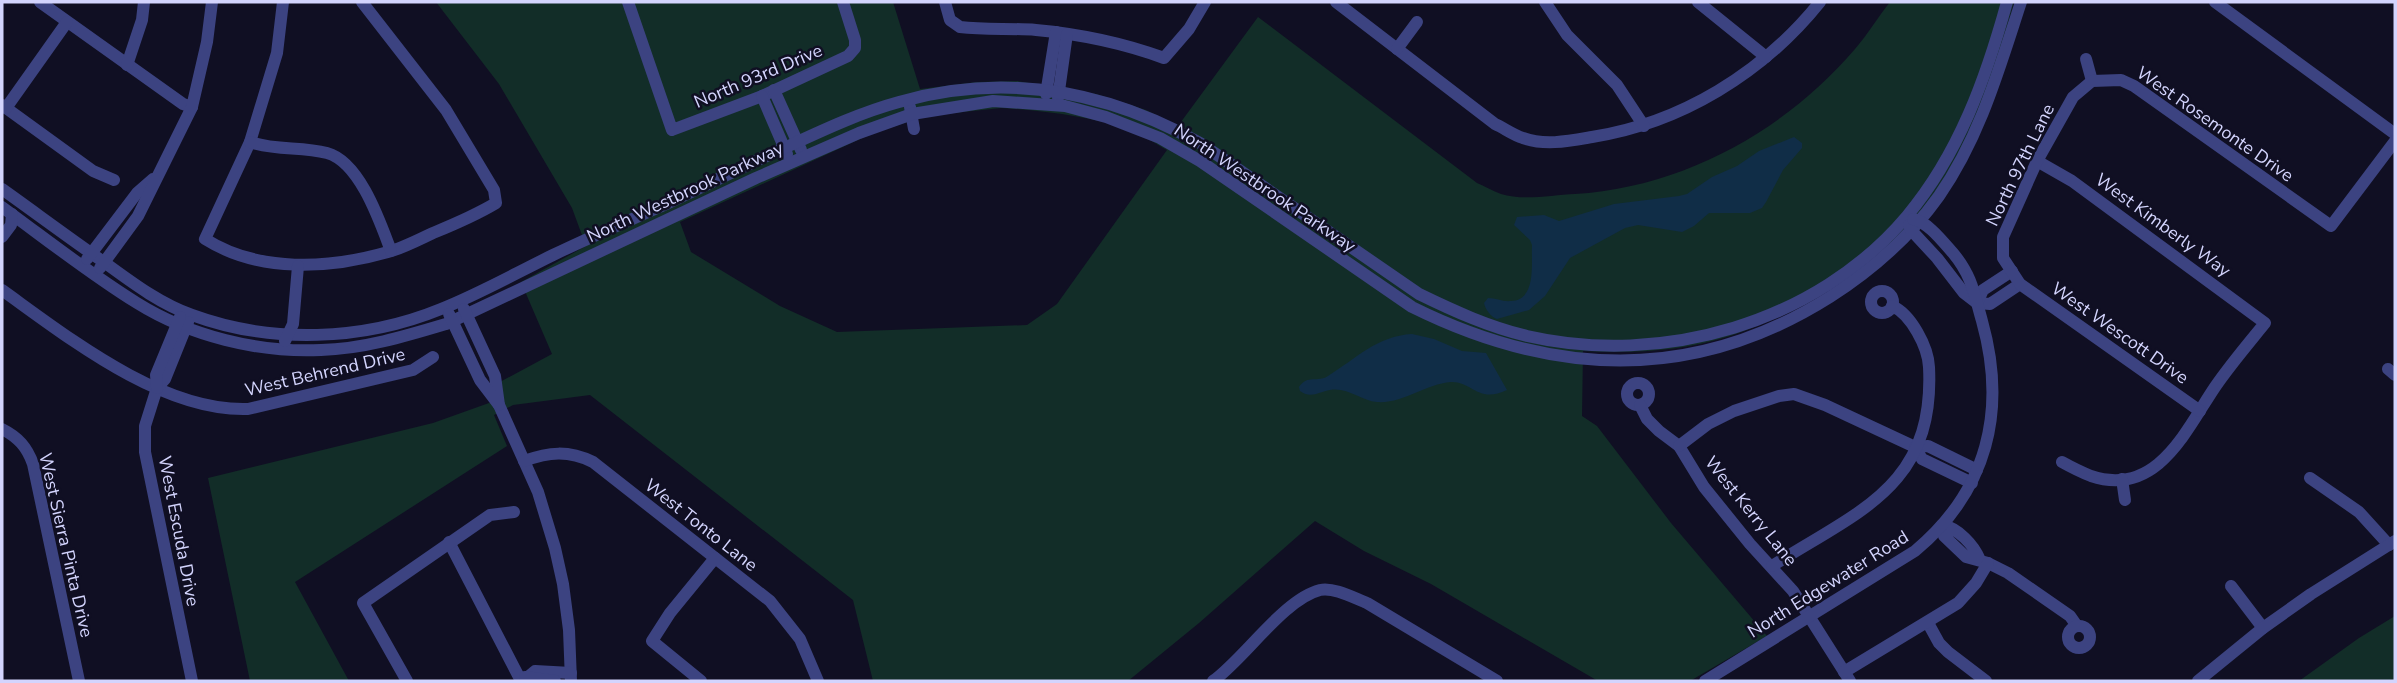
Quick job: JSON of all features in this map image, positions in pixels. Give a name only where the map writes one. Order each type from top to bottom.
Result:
[{"type":"street","points":[[40,2],[183,104],[192,107]]},
{"type":"street","points":[[127,65],[142,20],[144,2]]},
{"type":"street","points":[[96,274],[138,216],[192,107],[207,42],[212,2]]},
{"type":"street","points":[[283,2],[277,53],[250,142],[205,239],[221,249],[294,265],[351,262],[391,251],[478,214],[496,203],[494,190],[446,110],[362,2]]},
{"type":"street","name":"North 93rd Drive","points":[[628,2],[672,130],[762,96],[848,56],[855,48],[855,40],[843,2]]},
{"type":"street","points":[[945,2],[950,20],[960,27],[1062,33],[1140,49],[1164,58],[1189,29],[1205,2]]},
{"type":"street","points":[[1336,2],[1495,124],[1524,139],[1556,143],[1644,126],[1715,94],[1787,39],[1820,2]]},
{"type":"street","points":[[1545,2],[1567,35],[1618,85],[1644,126]]},
{"type":"street","points":[[1698,2],[1766,57]]},
{"type":"street","name":"North Westbrook Parkway","points":[[5,214],[137,303],[184,319],[250,330],[320,335],[349,332],[416,318],[446,307],[853,118],[908,100],[953,91],[992,87],[1052,90],[1111,103],[1167,125],[1200,144],[1419,294],[1445,307],[1496,327],[1558,342],[1639,346],[1711,335],[1765,317],[1836,278],[1864,257],[1906,217],[1942,166],[1968,118],[2007,2]]},
{"type":"street","name":"North Westbrook Parkway","points":[[2,189],[184,319],[221,339],[284,349],[320,350],[351,347],[420,332],[452,321],[804,156],[912,114],[993,101],[1050,104],[1106,117],[1160,138],[1200,161],[1412,307],[1439,321],[1492,341],[1556,356],[1608,361],[1640,360],[1715,349],[1750,338],[1803,314],[1876,265],[1920,220],[1952,177],[1978,127],[2021,2]]},
{"type":"street","points":[[2215,2],[2395,134]]},
{"type":"street","points":[[67,22],[4,106],[93,171],[114,180]]},
{"type":"street","points":[[1397,48],[1417,22]]},
{"type":"street","points":[[1050,104],[1062,33]]},
{"type":"street","points":[[2086,59],[2092,81]]},
{"type":"street","name":"West Rosemonte Drive","points":[[2092,81],[2121,80],[2134,86],[2331,226],[2395,141]]},
{"type":"street","name":"North 97th Lane","points":[[2020,284],[2003,258],[2003,237],[2037,161],[2073,97],[2092,81]]},
{"type":"street","points":[[774,90],[804,156]]},
{"type":"street","points":[[762,96],[791,162]]},
{"type":"street","points":[[908,100],[914,129]]},
{"type":"street","points":[[1160,138],[1167,125]]},
{"type":"street","points":[[250,142],[269,148],[326,153],[341,159],[358,180],[380,221],[391,251]]},
{"type":"street","name":"West Kimberly Way","points":[[2037,161],[2072,181],[2265,323],[2200,411]]},
{"type":"street","points":[[1235,186],[1244,174]]},
{"type":"street","points":[[83,265],[137,193],[156,176]]},
{"type":"street","points":[[2,237],[11,225],[5,214],[21,202]]},
{"type":"street","points":[[1906,217],[1920,220]]},
{"type":"street","name":"North Edgewater Road","points":[[1906,217],[1911,230],[1964,293],[1977,303]]},
{"type":"street","name":"North Edgewater Road","points":[[1705,681],[1915,551],[1942,525],[1972,483],[1992,412],[1994,378],[1990,347],[1970,279],[1957,258],[1920,220]]},
{"type":"street","points":[[1330,252],[1339,240]]},
{"type":"street","name":"West Behrend Drive","points":[[284,349],[287,334],[293,324],[294,265]]},
{"type":"street","points":[[2012,271],[1983,290],[1977,303],[1990,304],[2020,284]]},
{"type":"street","name":"West Wescott Drive","points":[[2020,284],[2200,411]]},
{"type":"street","name":"West Behrend Drive","points":[[2,290],[113,366],[157,388],[210,407],[229,410],[248,410],[413,370],[433,357]]},
{"type":"street","points":[[460,300],[495,376],[499,405]]},
{"type":"street","points":[[1772,566],[1862,511],[1887,491],[1910,463],[1924,425],[1930,392],[1928,358],[1903,310],[1892,306]]},
{"type":"street","points":[[446,307],[480,380],[499,405],[538,492],[555,548],[564,595],[571,677],[535,671],[524,679]]},
{"type":"street","name":"West Escuda Drive","points":[[184,319],[165,379],[157,388],[145,426],[145,452],[192,681]]},
{"type":"street","points":[[1679,446],[1708,424],[1734,411],[1779,396],[1794,394],[1825,405],[1916,447],[1928,446],[1977,470]]},
{"type":"street","name":"West Kerry Lane","points":[[1640,405],[1647,419],[1679,446],[1704,487],[1750,544],[1793,591],[1847,676]]},
{"type":"street","points":[[2062,462],[2092,476],[2122,479],[2158,466],[2176,446],[2200,411]]},
{"type":"street","name":"West Sierra Pinta Drive","points":[[2,429],[18,438],[33,464],[79,681]]},
{"type":"street","points":[[1916,447],[1922,459],[1972,483]]},
{"type":"street","name":"West Tonto Lane","points":[[524,461],[554,453],[580,456],[593,462],[770,601],[800,639],[818,681]]},
{"type":"street","points":[[2198,681],[2263,628],[2392,543],[2359,512],[2310,478]]},
{"type":"street","points":[[2122,479],[2124,500]]},
{"type":"street","points":[[407,681],[363,603],[490,515],[514,512]]},
{"type":"street","points":[[1942,525],[1944,536],[1966,557],[1984,561],[2037,592],[2070,616],[2077,626]]},
{"type":"street","points":[[449,542],[524,679]]},
{"type":"street","points":[[701,681],[652,640],[670,613],[715,558]]},
{"type":"street","points":[[1847,676],[1958,603],[1976,583],[1984,561]]},
{"type":"street","points":[[2231,586],[2263,628]]},
{"type":"street","points":[[1213,681],[1295,603],[1321,589],[1346,594],[1367,603],[1497,681]]},
{"type":"street","points":[[1928,623],[1939,643],[1986,681]]},
{"type":"street","points":[[524,679],[555,681]]},
{"type":"green space","points":[[436,2],[893,2],[920,89],[977,82],[1017,81],[1096,94],[1146,110],[1178,126],[1258,17],[1477,183],[1510,196],[1538,197],[1615,189],[1654,180],[1693,167],[1729,150],[1797,105],[1827,78],[1860,43],[1890,2],[2014,2],[1987,89],[1948,173],[1913,222],[1887,246],[1847,275],[1799,304],[1772,319],[1730,336],[1657,350],[1583,351],[1582,416],[1597,426],[1671,523],[1767,636],[1690,681],[1598,681],[1431,584],[1364,551],[1315,521],[1128,681],[873,681],[853,600],[590,395],[513,405],[494,415],[507,446],[295,582],[349,681],[250,681],[208,478],[433,423],[503,398],[498,383],[552,354],[521,282],[586,246],[572,208],[499,84]],"holes":[[[1001,108],[1068,115],[1117,126],[1137,133],[1167,150],[1057,304],[1027,325],[837,332],[780,306],[691,252],[680,222],[871,134],[926,116]]]},
{"type":"green space","points":[[2395,616],[2395,681],[2299,681],[2359,638]]},
{"type":"water","points":[[1794,137],[1802,143],[1802,148],[1783,170],[1762,208],[1750,213],[1709,213],[1682,232],[1638,225],[1625,228],[1570,258],[1545,296],[1529,310],[1497,319],[1486,308],[1484,303],[1488,298],[1508,301],[1519,299],[1529,288],[1532,245],[1514,225],[1517,217],[1544,215],[1559,221],[1614,204],[1687,194],[1759,151]]},
{"type":"water","points":[[1412,334],[1434,339],[1462,351],[1486,353],[1507,390],[1489,395],[1451,382],[1387,402],[1365,399],[1343,390],[1311,395],[1300,391],[1302,383],[1328,376],[1378,343]]}]
